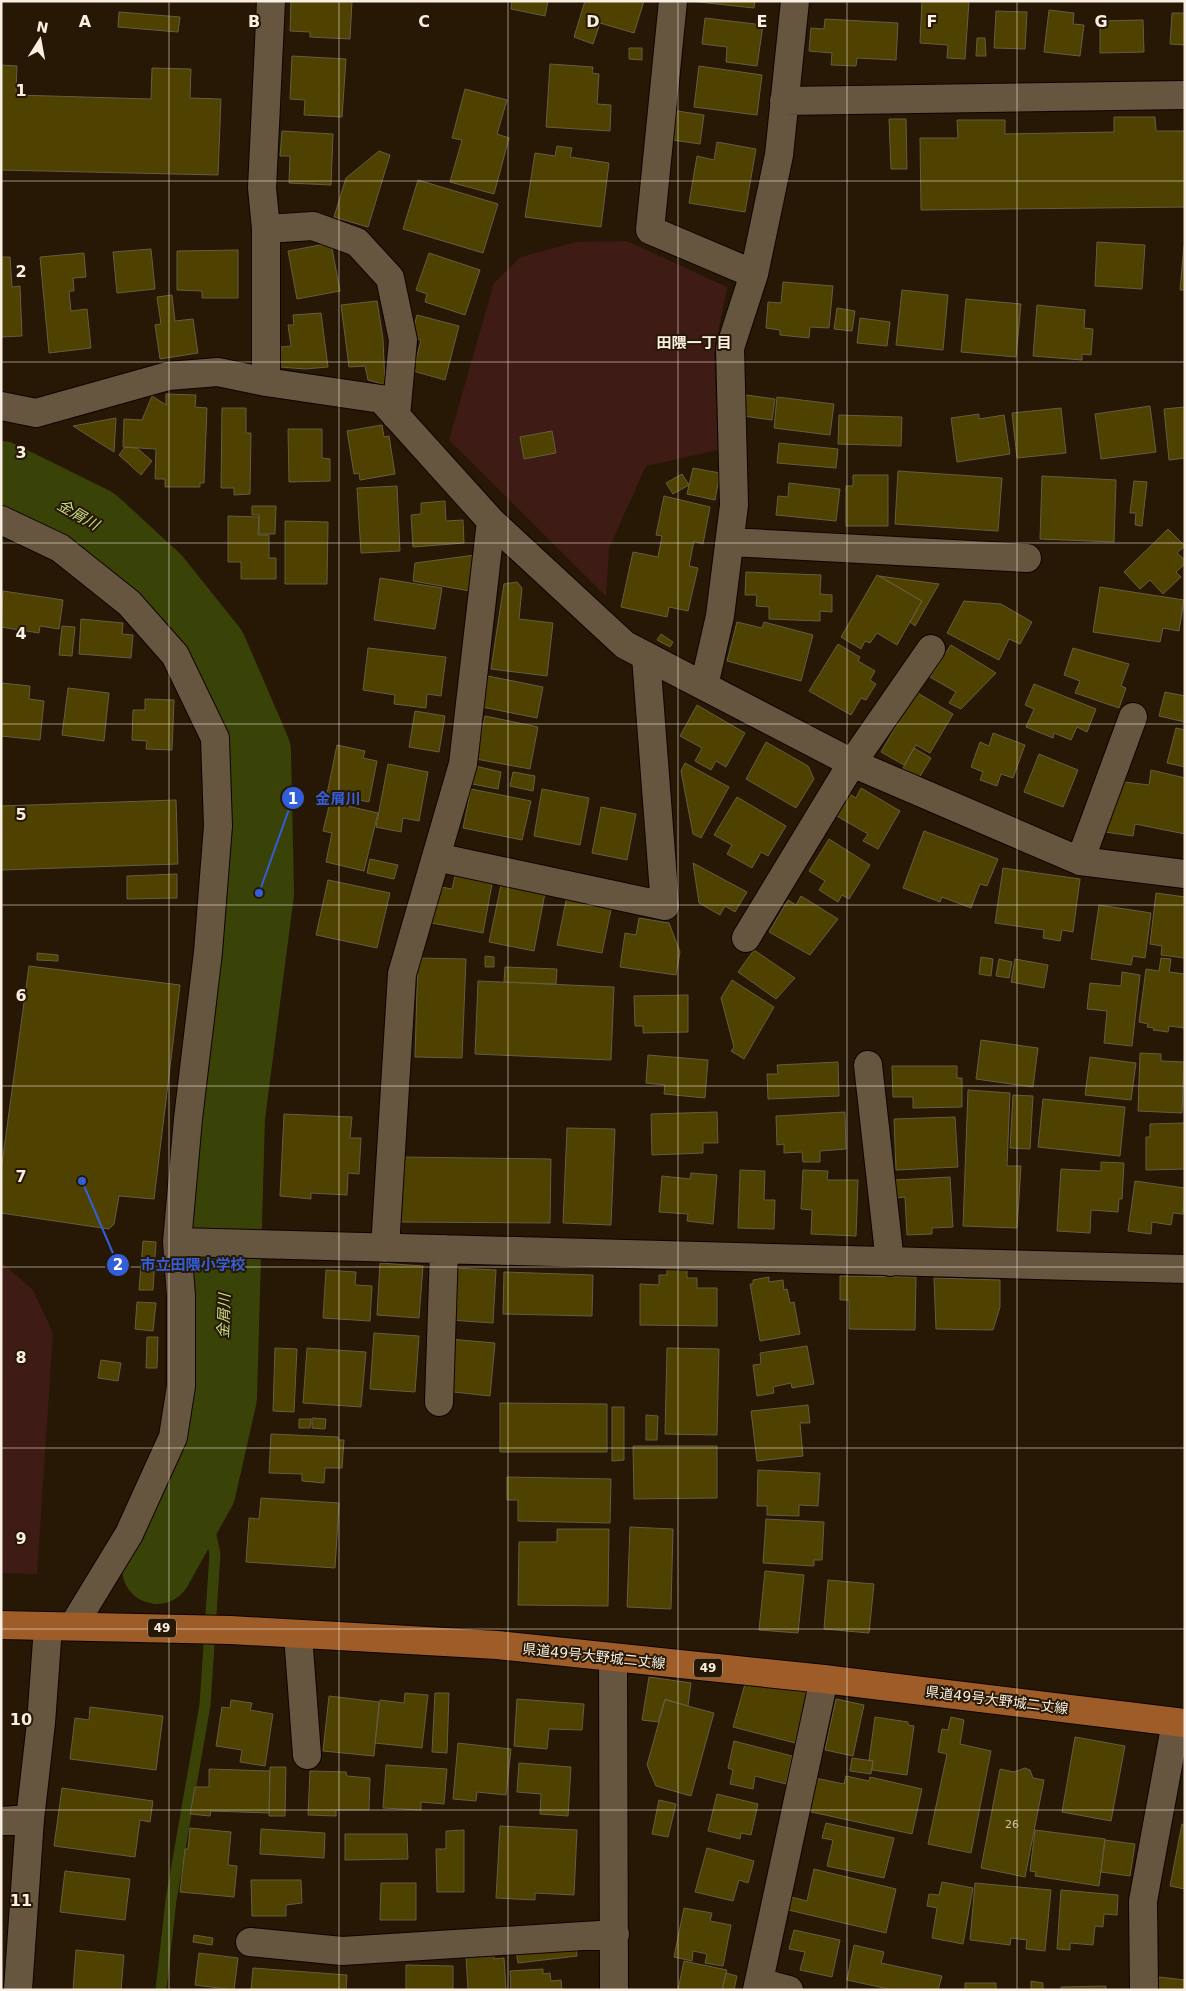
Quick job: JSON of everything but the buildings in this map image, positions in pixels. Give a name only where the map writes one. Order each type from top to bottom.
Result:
[{"type":"main road","name":"県道49号大野城二丈線","points":[[1,1625],[66,1631],[230,1630],[497,1645],[824,1679],[1180,1723]]},
{"type":"street","points":[[266,382],[266,229],[262,188],[272,1]]},
{"type":"street","points":[[673,1],[650,230],[754,274]]},
{"type":"street","points":[[704,686],[720,616],[734,505],[730,348],[754,274],[779,155],[795,1]]},
{"type":"street","points":[[784,101],[1185,95]]},
{"type":"street","points":[[266,229],[313,226],[357,242],[390,278],[403,340],[396,416]]},
{"type":"street","points":[[1,406],[36,413],[168,376],[218,372],[266,382],[381,399],[491,521],[626,645],[646,657],[852,763],[1080,861],[1185,874]]},
{"type":"street","points":[[1,520],[60,548],[129,603],[175,655],[215,738],[218,826],[208,952],[188,1119],[186,1242],[180,1296],[181,1386],[173,1437],[129,1534],[66,1631],[41,1723],[30,1820],[18,1990]]},
{"type":"street","points":[[385,1248],[402,974],[463,764],[491,521]]},
{"type":"street","points":[[730,542],[1027,558]]},
{"type":"street","points":[[746,938],[852,763],[931,649]]},
{"type":"street","points":[[436,857],[665,906],[646,657]]},
{"type":"street","points":[[1080,861],[1132,718]]},
{"type":"street","points":[[868,1066],[890,1262]]},
{"type":"street","points":[[186,1242],[1185,1269]]},
{"type":"street","points":[[439,1402],[444,1249]]},
{"type":"street","points":[[298,1635],[307,1755]]},
{"type":"street","points":[[613,1658],[614,1990]]},
{"type":"street","points":[[789,1990],[758,1986],[824,1679]]},
{"type":"street","points":[[1144,1990],[1143,1901],[1180,1723]]},
{"type":"street","points":[[1,1821],[30,1820]]},
{"type":"street","points":[[250,1942],[342,1951],[615,1934]]},
{"type":"shaded area","points":[[627,241],[727,287],[714,353],[718,450],[646,466],[609,548],[606,596],[449,440],[494,283],[521,257],[576,242]]},
{"type":"shaded area","points":[[1,1262],[33,1290],[53,1333],[37,1574],[1,1573]]},
{"type":"waterway","name":"金屑川","points":[[1,476],[94,522],[156,579],[212,649],[256,751],[259,893],[230,1117],[222,1397],[201,1490],[157,1569]]},
{"type":"waterway","points":[[161,1990],[171,1900],[205,1705],[215,1554],[201,1490]]},
{"type":"place","name":"金屑川","points":[[259,893]]},
{"type":"place","name":"市立田隈小学校","points":[[82,1181]]},
{"type":"district","name":"田隈一丁目","points":[[694,343]]}]
